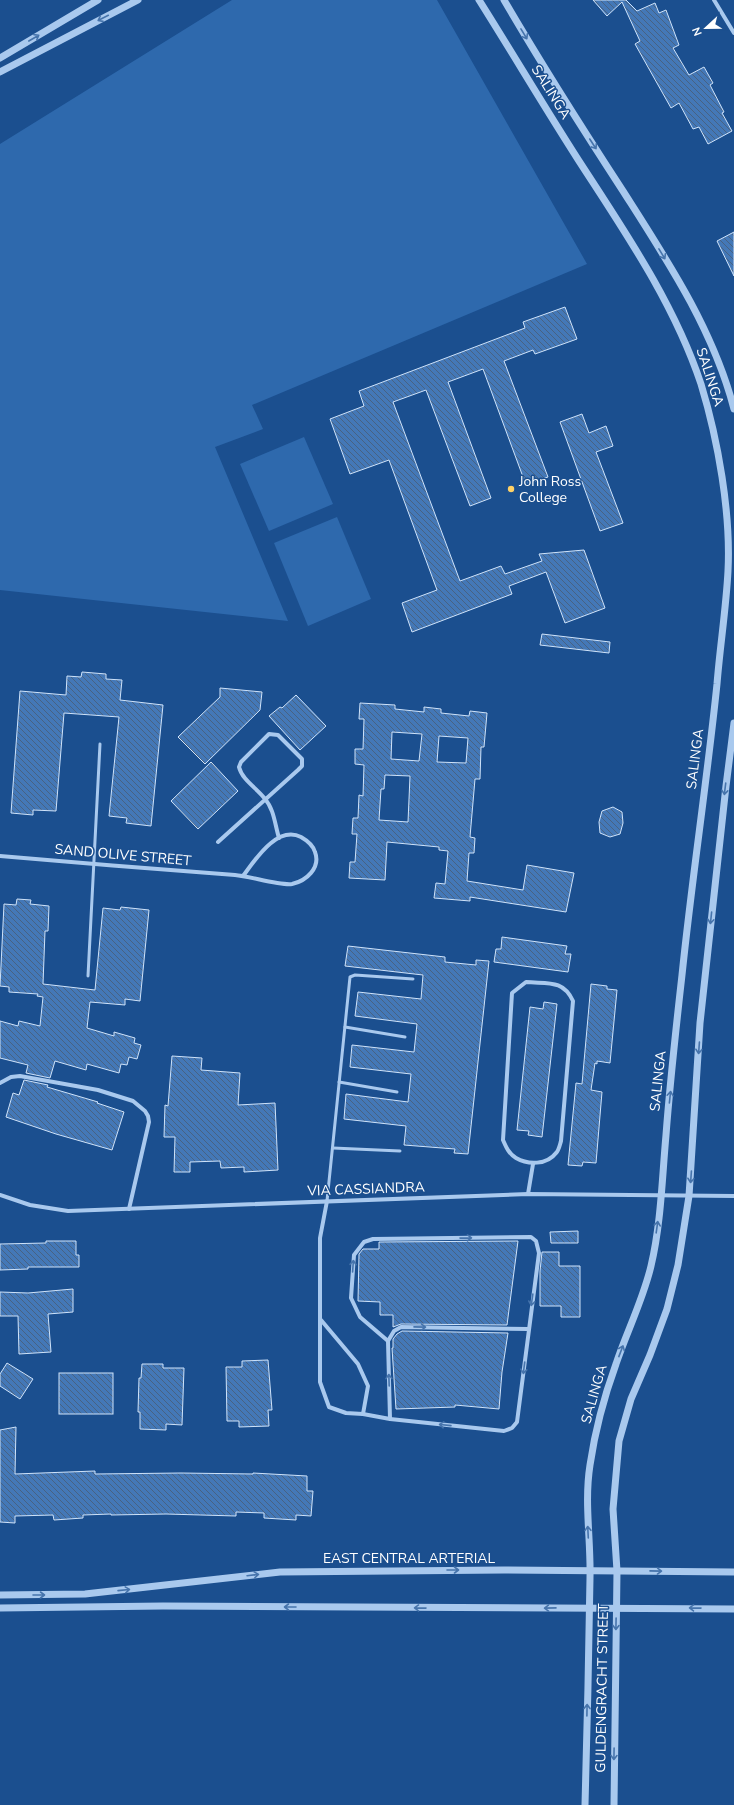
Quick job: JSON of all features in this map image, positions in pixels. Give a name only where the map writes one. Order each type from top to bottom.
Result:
[{"type":"street","points":[[0,58],[98,0]]},
{"type":"street","points":[[0,72],[138,0]]},
{"type":"street","name":"SALINGA","points":[[479,0],[531,86],[647,267],[687,347],[701,385],[713,430],[722,481],[731,567],[683,968],[666,1135],[662,1195],[652,1264],[642,1298],[616,1364],[603,1403],[594,1440],[588,1472],[587,1508],[590,1571]]},
{"type":"street","name":"SALINGA","points":[[504,0],[552,81],[648,230],[699,317],[714,350],[734,409]]},
{"type":"street","points":[[714,0],[734,33]]},
{"type":"street","points":[[617,1571],[613,1508],[618,1441],[630,1399],[650,1355],[667,1309],[678,1265],[689,1196],[700,1023],[734,723]]},
{"type":"street","points":[[218,842],[266,799],[298,770],[303,763],[300,756],[278,735],[274,734],[266,736],[238,767],[243,775],[266,799],[279,838],[267,846],[258,855],[243,876]]},
{"type":"street","name":"SAND OLIVE STREET","points":[[0,856],[243,876],[290,884],[303,881],[312,872],[317,864],[316,854],[312,846],[298,836],[289,835],[279,838]]},
{"type":"street","points":[[526,982],[559,984],[569,992],[573,1001],[561,1141],[557,1152],[548,1160],[533,1164],[516,1158],[507,1149],[503,1140],[512,993],[526,982]]},
{"type":"street","points":[[0,1083],[11,1077],[20,1076],[98,1090],[134,1101],[139,1105],[148,1116],[149,1122],[138,1162],[129,1209]]},
{"type":"street","points":[[528,1194],[533,1164]]},
{"type":"street","name":"VIA CASSIANDRA","points":[[0,1195],[30,1205],[68,1211],[528,1194],[734,1196]]},
{"type":"street","points":[[327,1201],[320,1238],[320,1382],[329,1407],[346,1414],[363,1414],[390,1420],[504,1431],[512,1428],[517,1422],[539,1253],[536,1241],[530,1237],[374,1239],[364,1242],[354,1255],[351,1298],[360,1317],[388,1341]]},
{"type":"street","points":[[321,1320],[358,1364],[368,1386],[363,1414]]},
{"type":"street","points":[[390,1420],[388,1341],[394,1331],[401,1327],[528,1329]]},
{"type":"street","name":"GULDENGRACHT STREET","points":[[585,1805],[590,1571]]},
{"type":"street","name":"GULDENGRACHT STREET","points":[[614,1805],[617,1571]]},
{"type":"street","name":"EAST CENTRAL ARTERIAL","points":[[0,1595],[86,1594],[280,1572],[734,1572]]},
{"type":"street","points":[[0,1608],[163,1606],[475,1609],[589,1607],[734,1609]]},
{"type":"lane","points":[[88,976],[100,744]]},
{"type":"lane","points":[[327,1201],[350,977],[352,975],[413,979]]},
{"type":"lane","points":[[345,1026],[405,1037]]},
{"type":"lane","points":[[339,1082],[397,1092]]},
{"type":"lane","points":[[333,1148],[400,1151]]},
{"type":"shaded area","points":[[232,0],[437,0],[587,264],[252,405],[263,429],[215,447],[288,621],[0,590],[0,144]]},
{"type":"shaded area","points":[[304,437],[333,504],[269,531],[240,464]]},
{"type":"shaded area","points":[[337,517],[371,599],[308,626],[274,543]]},
{"type":"building","points":[[593,0],[626,0],[637,11],[655,3],[659,13],[666,10],[679,45],[673,48],[689,75],[704,67],[713,83],[710,85],[724,112],[722,113],[732,131],[708,144],[699,127],[693,129],[679,103],[671,108],[635,44],[640,41],[622,2],[607,16]]},
{"type":"building","points":[[734,232],[734,276],[717,241]]},
{"type":"building","points":[[565,307],[577,339],[535,354],[533,350],[504,361],[548,477],[526,485],[483,369],[448,382],[491,498],[470,506],[426,390],[393,402],[460,581],[501,566],[505,574],[542,561],[539,554],[584,550],[605,608],[565,623],[546,572],[509,586],[512,594],[412,632],[402,603],[437,590],[389,460],[350,474],[330,419],[364,406],[359,391],[525,328],[523,322]]},
{"type":"building","points":[[582,414],[589,433],[606,426],[613,446],[596,452],[623,523],[600,531],[560,422]]},
{"type":"building","points":[[542,634],[610,642],[609,653],[540,645]]},
{"type":"building","points":[[82,672],[106,674],[106,679],[122,680],[120,700],[163,705],[151,826],[126,823],[127,818],[109,816],[119,717],[64,713],[56,811],[33,810],[33,815],[11,813],[20,691],[66,695],[67,676],[81,677]]},
{"type":"building","points":[[220,688],[262,692],[260,710],[205,764],[178,737],[220,697]]},
{"type":"building","points":[[296,695],[326,726],[300,750],[269,716],[280,707],[282,708]]},
{"type":"building","points":[[360,703],[395,705],[395,709],[424,712],[424,707],[441,709],[441,713],[469,716],[470,711],[487,713],[484,747],[481,747],[480,779],[475,779],[470,837],[475,838],[474,853],[469,853],[467,881],[523,890],[527,865],[574,873],[566,912],[470,897],[470,901],[434,898],[436,883],[445,884],[448,851],[439,850],[439,847],[387,842],[385,880],[349,878],[350,862],[355,862],[357,834],[352,834],[353,818],[358,818],[359,795],[363,796],[364,765],[355,764],[355,749],[363,749],[364,719],[359,719]],"holes":[[[392,732],[422,734],[419,761],[391,759]],[[439,736],[468,738],[466,763],[437,762]],[[385,775],[410,776],[408,822],[379,820],[381,789],[384,789]]]},
{"type":"building","points":[[211,762],[238,791],[198,829],[171,801]]},
{"type":"building","points":[[613,807],[622,812],[623,823],[620,834],[610,837],[600,833],[599,822],[602,811]]},
{"type":"building","points":[[17,899],[31,900],[30,904],[49,906],[48,931],[45,931],[43,984],[95,990],[103,908],[120,910],[121,907],[149,910],[140,1001],[125,999],[125,1005],[90,1002],[87,1028],[114,1036],[114,1032],[135,1038],[134,1043],[141,1045],[137,1059],[129,1057],[127,1065],[121,1064],[119,1073],[87,1064],[86,1070],[55,1061],[50,1078],[26,1073],[28,1065],[0,1058],[0,1021],[18,1026],[19,1021],[40,1026],[43,997],[37,996],[38,994],[9,992],[9,987],[0,986],[4,904],[16,905]]},
{"type":"building","points":[[502,937],[567,946],[565,954],[571,954],[568,972],[494,962],[496,949],[501,949]]},
{"type":"building","points":[[348,946],[445,957],[445,962],[476,965],[476,960],[489,961],[468,1154],[454,1153],[455,1149],[404,1145],[406,1126],[344,1119],[346,1094],[408,1102],[411,1074],[350,1067],[352,1045],[414,1052],[417,1024],[355,1016],[358,992],[421,999],[423,975],[345,966]]},
{"type":"building","points":[[591,984],[607,986],[607,989],[617,990],[610,1063],[597,1061],[597,1064],[595,1063],[591,1090],[602,1092],[596,1163],[583,1162],[582,1166],[568,1165],[576,1083],[582,1084]]},
{"type":"building","points":[[544,1002],[557,1004],[542,1137],[528,1135],[529,1131],[517,1130],[530,1007],[543,1009]]},
{"type":"building","points":[[172,1056],[202,1058],[201,1070],[240,1073],[238,1105],[275,1103],[278,1170],[244,1172],[244,1167],[221,1168],[220,1161],[190,1162],[190,1172],[174,1172],[175,1137],[164,1137],[165,1105],[168,1106]]},
{"type":"building","points":[[24,1080],[48,1085],[47,1087],[98,1102],[97,1103],[124,1112],[112,1150],[56,1134],[6,1117],[13,1093],[19,1095]]},
{"type":"building","points":[[578,1231],[578,1243],[551,1243],[550,1232]]},
{"type":"building","points":[[46,1241],[76,1241],[76,1255],[79,1255],[79,1267],[28,1267],[28,1269],[0,1270],[0,1244],[46,1243]]},
{"type":"building","points":[[518,1241],[507,1325],[401,1324],[393,1327],[393,1315],[380,1315],[380,1302],[358,1301],[359,1254],[363,1249],[379,1249],[379,1242]]},
{"type":"building","points":[[542,1252],[559,1252],[559,1266],[580,1266],[580,1317],[561,1317],[561,1306],[540,1306],[540,1271]]},
{"type":"building","points":[[73,1289],[73,1312],[48,1314],[51,1352],[19,1354],[18,1316],[0,1316],[0,1292],[28,1293]]},
{"type":"building","points":[[402,1331],[508,1333],[502,1372],[499,1409],[455,1405],[455,1407],[396,1409],[392,1348],[393,1339]]},
{"type":"building","points":[[268,1360],[272,1410],[268,1410],[269,1426],[239,1427],[239,1421],[227,1421],[226,1367],[242,1367],[242,1361]]},
{"type":"building","points":[[7,1363],[33,1379],[20,1399],[0,1386],[0,1374]]},
{"type":"building","points":[[142,1364],[163,1364],[163,1368],[184,1368],[182,1425],[166,1424],[166,1430],[140,1429],[140,1412],[138,1412],[139,1378],[141,1378]]},
{"type":"building","points":[[59,1373],[113,1373],[113,1414],[59,1414]]},
{"type":"building","points":[[16,1427],[15,1474],[95,1471],[95,1474],[253,1473],[307,1476],[307,1491],[313,1491],[311,1516],[296,1515],[296,1520],[264,1518],[264,1513],[236,1512],[236,1516],[111,1514],[83,1515],[83,1518],[54,1520],[53,1515],[15,1516],[15,1523],[0,1522],[0,1430]]},
{"type":"place","name":"John Ross College","points":[[511,489]]}]
